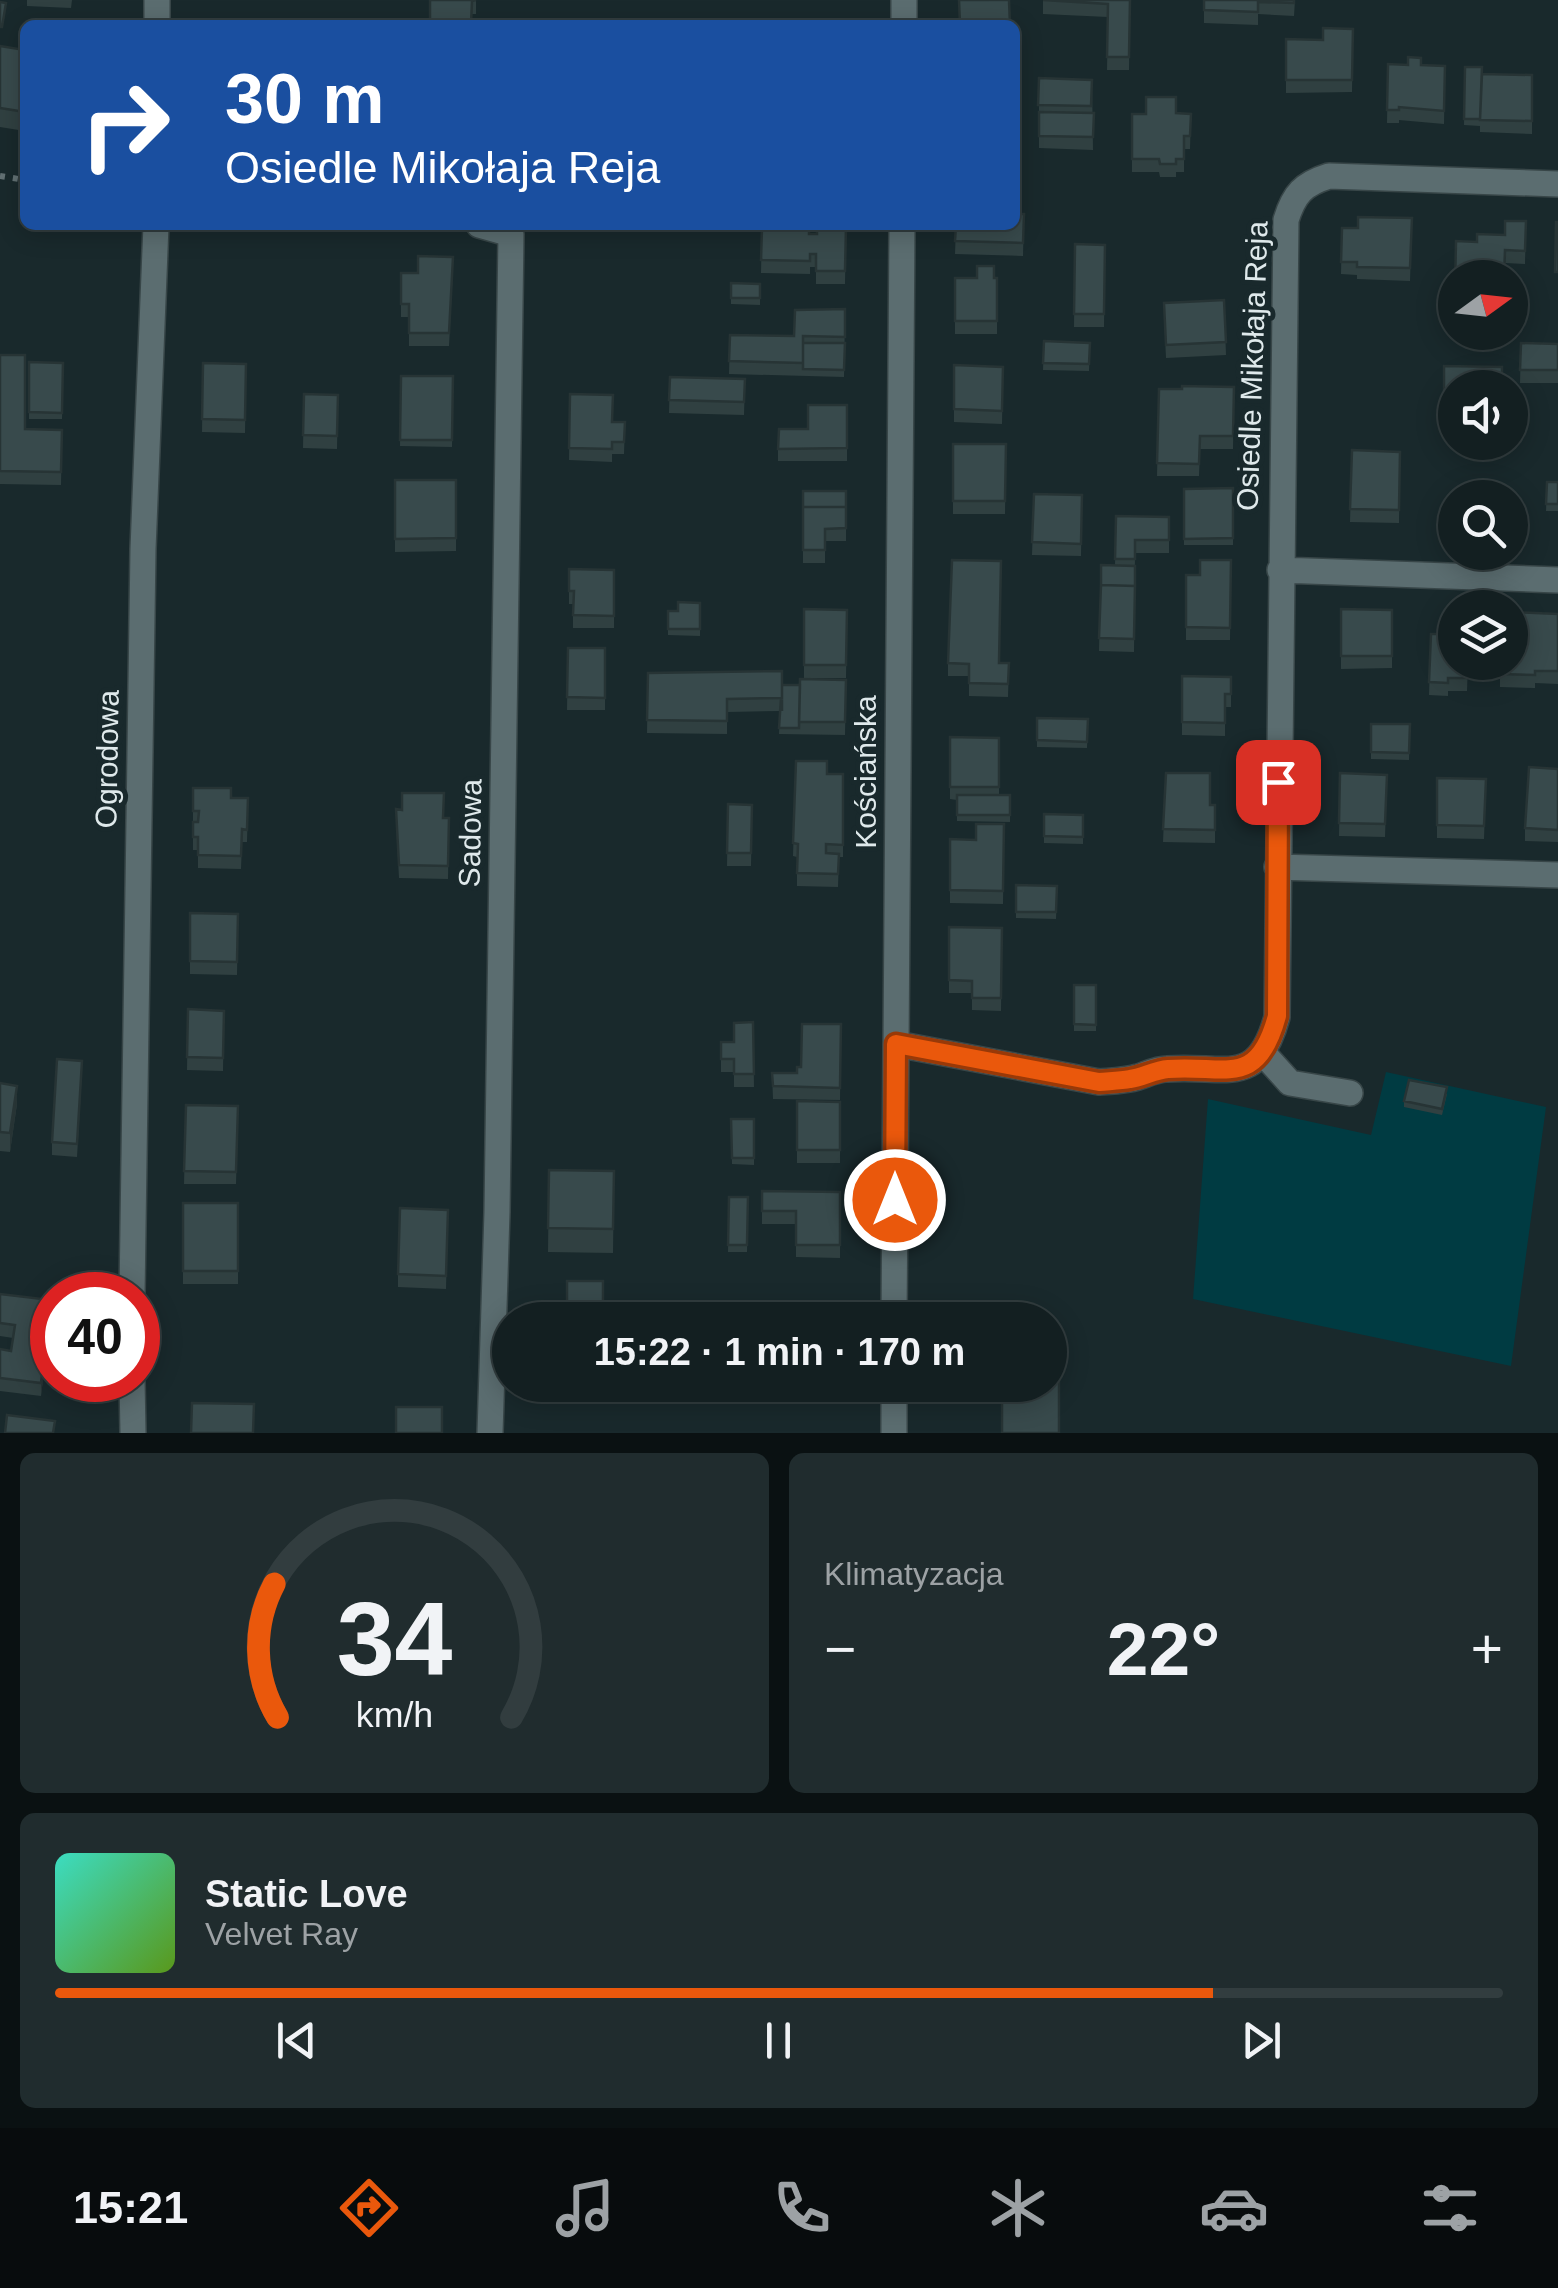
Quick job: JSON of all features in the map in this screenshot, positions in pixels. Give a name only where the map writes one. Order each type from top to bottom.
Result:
[{"type":"street","name":"Osiedle Mikołaja Reja","points":[[1262,1052],[1269,1044],[1277,1016],[1286,220],[1292,198],[1308,182],[1330,176],[1558,184]]},
{"type":"street","name":"Ogrodowa","points":[[132,1272],[143,569],[156,230]]},
{"type":"street","name":"Sadowa","points":[[490,1433],[498,1172],[511,230]]},
{"type":"street","name":"Kościańska","points":[[894,1302],[902,230]]},
{"type":"street","points":[[1280,570],[1558,580]]},
{"type":"street","points":[[1277,867],[1558,876]]},
{"type":"street","points":[[896,1044],[1099,1082],[1133,1079],[1164,1068],[1234,1070],[1262,1052],[1290,1083],[1350,1093]]},
{"type":"street","points":[[132,1402],[132,1433]]},
{"type":"street","points":[[894,1402],[894,1433]]},
{"type":"shaded area","points":[[1386,1072],[1546,1107],[1511,1366],[1193,1299],[1208,1099],[1371,1135]]},
{"type":"building","points":[[430,0],[476,0],[472,1],[471,20],[430,20]]},
{"type":"building","points":[[959,0],[1009,0],[1010,20],[960,20]]},
{"type":"building","points":[[1043,0],[1130,0],[1129,57],[1107,57],[1108,4]]},
{"type":"building","points":[[1204,0],[1294,3],[1258,2],[1258,12],[1204,10]]},
{"type":"building","points":[[0,2],[6,3],[2,27],[0,27]]},
{"type":"building","points":[[1323,28],[1353,29],[1352,80],[1286,80],[1286,39],[1323,40]]},
{"type":"building","points":[[0,46],[20,49],[20,111],[0,108]]},
{"type":"building","points":[[1408,57],[1421,58],[1421,65],[1445,66],[1444,111],[1399,107],[1387,110],[1388,64],[1408,65]]},
{"type":"building","points":[[1465,67],[1482,67],[1480,119],[1464,119]]},
{"type":"building","points":[[1482,74],[1532,75],[1532,121],[1480,120]]},
{"type":"building","points":[[1039,78],[1092,80],[1091,106],[1038,105]]},
{"type":"building","points":[[1146,97],[1176,97],[1176,113],[1191,114],[1190,136],[1184,136],[1184,159],[1176,159],[1176,164],[1160,164],[1159,159],[1132,159],[1132,114],[1146,114]]},
{"type":"building","points":[[1039,112],[1094,113],[1093,137],[1039,136]]},
{"type":"building","points":[[1020,214],[1024,214],[1023,243],[955,241],[956,230],[1020,230]]},
{"type":"building","points":[[1358,217],[1412,218],[1410,268],[1357,267],[1357,262],[1341,262],[1342,228],[1358,228]]},
{"type":"building","points":[[1505,221],[1526,221],[1525,251],[1505,250],[1505,260],[1455,260],[1456,241],[1477,242],[1477,234],[1505,235]]},
{"type":"building","points":[[1558,222],[1558,272],[1555,272]]},
{"type":"building","points":[[762,230],[809,230],[809,234],[817,234],[817,230],[846,230],[845,271],[816,271],[816,254],[810,254],[810,261],[761,260]]},
{"type":"building","points":[[1075,244],[1105,245],[1104,314],[1074,314]]},
{"type":"building","points":[[418,256],[453,257],[449,333],[409,333],[409,304],[401,304],[401,273],[418,273]]},
{"type":"building","points":[[977,266],[994,266],[997,321],[955,321],[955,278],[977,278]]},
{"type":"building","points":[[731,283],[760,284],[760,298],[731,298]]},
{"type":"building","points":[[1224,300],[1226,342],[1166,345],[1164,303]]},
{"type":"building","points":[[845,309],[845,337],[803,336],[803,363],[729,361],[730,335],[794,336],[795,310]]},
{"type":"building","points":[[1044,341],[1090,343],[1089,364],[1043,363]]},
{"type":"building","points":[[803,343],[845,343],[844,370],[803,369]]},
{"type":"building","points":[[1528,343],[1558,344],[1558,370],[1520,370],[1521,350],[1528,350]]},
{"type":"building","points":[[0,355],[25,355],[25,429],[62,430],[61,472],[0,471]]},
{"type":"building","points":[[29,362],[63,363],[62,413],[29,412]]},
{"type":"building","points":[[203,363],[246,364],[245,420],[202,419]]},
{"type":"building","points":[[954,365],[1003,367],[1002,411],[954,409]]},
{"type":"building","points":[[1444,366],[1502,367],[1502,370],[1444,370]]},
{"type":"building","points":[[401,376],[453,376],[452,440],[400,440]]},
{"type":"building","points":[[670,377],[745,379],[744,402],[669,400]]},
{"type":"building","points":[[1234,387],[1233,436],[1200,436],[1199,464],[1157,463],[1159,389]]},
{"type":"building","points":[[304,394],[338,395],[337,436],[303,435]]},
{"type":"building","points":[[570,394],[613,395],[612,422],[625,422],[624,442],[612,442],[612,449],[569,448]]},
{"type":"building","points":[[808,405],[847,405],[847,448],[778,449],[779,429],[808,429]]},
{"type":"building","points":[[953,444],[1006,444],[1005,501],[953,501]]},
{"type":"building","points":[[1352,450],[1400,452],[1399,510],[1350,509]]},
{"type":"building","points":[[395,480],[456,480],[456,538],[395,539]]},
{"type":"building","points":[[1547,482],[1558,482],[1558,504],[1546,504]]},
{"type":"building","points":[[1233,488],[1233,538],[1184,539],[1184,489]]},
{"type":"building","points":[[803,491],[846,491],[846,507],[803,507]]},
{"type":"building","points":[[1034,494],[1082,495],[1081,544],[1032,542]]},
{"type":"building","points":[[803,507],[846,507],[846,528],[825,529],[825,550],[803,550]]},
{"type":"building","points":[[1116,516],[1169,517],[1169,540],[1135,540],[1135,559],[1115,559]]},
{"type":"building","points":[[952,560],[1001,561],[999,663],[1009,663],[1008,684],[969,683],[969,664],[948,663]]},
{"type":"building","points":[[1200,560],[1231,560],[1230,628],[1186,627],[1186,575],[1200,575]]},
{"type":"building","points":[[1101,565],[1135,566],[1135,586],[1101,585]]},
{"type":"building","points":[[569,569],[614,570],[614,616],[573,615],[574,591],[569,591]]},
{"type":"building","points":[[1101,585],[1135,586],[1134,639],[1099,638]]},
{"type":"building","points":[[678,602],[700,603],[700,629],[668,629],[668,611],[678,611]]},
{"type":"building","points":[[804,609],[847,610],[846,665],[804,665]]},
{"type":"building","points":[[1341,609],[1392,610],[1392,656],[1341,656]]},
{"type":"building","points":[[1528,613],[1558,614],[1558,671],[1535,671],[1535,675],[1528,675]]},
{"type":"building","points":[[1431,634],[1438,634],[1438,680],[1448,683],[1429,682]]},
{"type":"building","points":[[568,648],[605,648],[605,698],[567,697]]},
{"type":"building","points":[[782,671],[782,698],[727,699],[727,721],[647,720],[648,673]]},
{"type":"building","points":[[1182,676],[1231,677],[1231,694],[1225,694],[1225,723],[1182,722]]},
{"type":"building","points":[[800,679],[846,680],[845,722],[799,722]]},
{"type":"building","points":[[782,685],[800,685],[799,728],[779,728]]},
{"type":"building","points":[[1037,718],[1088,719],[1087,742],[1037,740]]},
{"type":"building","points":[[1371,724],[1410,724],[1409,753],[1371,752]]},
{"type":"building","points":[[950,737],[999,738],[999,787],[950,787]]},
{"type":"building","points":[[796,761],[827,761],[827,774],[843,774],[843,845],[826,844],[826,853],[839,854],[838,874],[797,873],[798,844],[793,843]]},
{"type":"building","points":[[1529,767],[1558,769],[1558,830],[1525,828]]},
{"type":"building","points":[[1166,773],[1210,773],[1215,830],[1163,829]]},
{"type":"building","points":[[1340,773],[1387,775],[1385,824],[1339,823]]},
{"type":"building","points":[[1437,778],[1486,779],[1484,826],[1437,825]]},
{"type":"building","points":[[193,788],[231,788],[231,798],[248,798],[241,856],[198,855],[193,822],[198,822],[199,811],[193,811]]},
{"type":"building","points":[[402,793],[444,793],[443,818],[449,818],[448,866],[399,865],[396,809],[402,810]]},
{"type":"building","points":[[957,795],[1010,795],[1010,815],[957,815]]},
{"type":"building","points":[[728,804],[752,805],[751,853],[727,853]]},
{"type":"building","points":[[1044,814],[1083,815],[1083,837],[1044,836]]},
{"type":"building","points":[[976,824],[1004,824],[1003,891],[950,890],[950,839],[976,840]]},
{"type":"building","points":[[1016,885],[1057,886],[1056,912],[1016,912]]},
{"type":"building","points":[[190,913],[238,914],[237,962],[190,961]]},
{"type":"building","points":[[949,927],[1002,928],[1001,998],[972,998],[972,981],[949,980]]},
{"type":"building","points":[[1074,985],[1096,985],[1096,1025],[1074,1024]]},
{"type":"building","points":[[188,1009],[224,1011],[223,1058],[187,1057]]},
{"type":"building","points":[[753,1022],[754,1074],[734,1074],[734,1059],[721,1059],[721,1042],[734,1042],[734,1023]]},
{"type":"building","points":[[802,1024],[841,1024],[840,1088],[773,1086],[772,1073],[797,1073],[797,1067],[801,1067]]},
{"type":"building","points":[[57,1059],[82,1061],[77,1144],[52,1142]]},
{"type":"building","points":[[1409,1080],[1447,1087],[1442,1109],[1404,1101]]},
{"type":"building","points":[[0,1083],[17,1086],[10,1133],[0,1132]]},
{"type":"building","points":[[797,1101],[840,1102],[840,1150],[797,1150]]},
{"type":"building","points":[[186,1105],[238,1106],[236,1172],[184,1171]]},
{"type":"building","points":[[731,1119],[754,1119],[754,1158],[732,1158]]},
{"type":"building","points":[[549,1170],[614,1171],[613,1229],[548,1228]]},
{"type":"building","points":[[762,1191],[840,1192],[840,1245],[796,1245],[796,1211],[762,1211]]},
{"type":"building","points":[[729,1197],[748,1197],[747,1245],[728,1245]]},
{"type":"building","points":[[183,1203],[238,1203],[238,1271],[183,1271]]},
{"type":"building","points":[[400,1208],[448,1210],[446,1276],[398,1274]]},
{"type":"building","points":[[567,1281],[603,1281],[603,1302],[567,1302]]},
{"type":"building","points":[[0,1294],[30,1298],[30,1382],[0,1378],[0,1349],[11,1351],[15,1325],[0,1323]]},
{"type":"building","points":[[1002,1402],[1059,1402],[1059,1433],[1002,1433]]},
{"type":"building","points":[[192,1403],[254,1404],[253,1433],[191,1433]]},
{"type":"building","points":[[396,1407],[442,1407],[442,1433],[396,1433]]},
{"type":"building","points":[[7,1415],[55,1421],[53,1433],[5,1433]]},
{"type":"route","points":[[895,1200],[896,1044],[1099,1082],[1133,1079],[1164,1068],[1234,1070],[1255,1060],[1269,1044],[1277,1016],[1278,782]]}]
